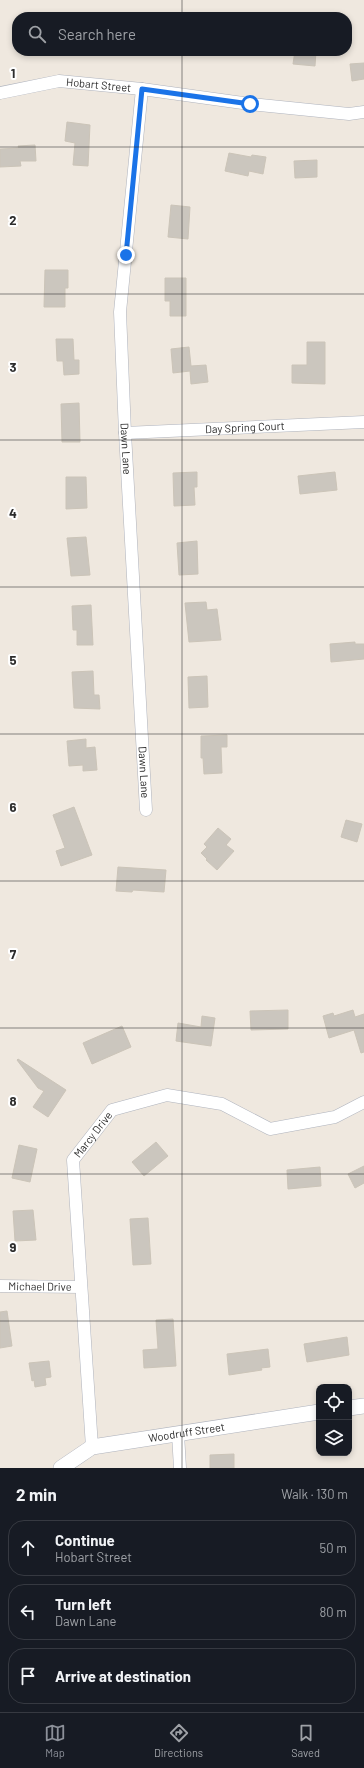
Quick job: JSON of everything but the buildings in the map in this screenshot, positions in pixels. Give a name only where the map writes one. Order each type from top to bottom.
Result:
[{"type":"street","name":"Hobart Street","points":[[0,93],[59,82],[142,89],[266,106],[349,114],[364,112]]},
{"type":"street","name":"Dawn Lane","points":[[142,89],[120,312],[125,433],[146,810]]},
{"type":"street","name":"Day Spring Court","points":[[125,433],[364,422]]},
{"type":"street","name":"Marcy Drive","points":[[92,1446],[73,1160],[112,1110],[167,1095],[222,1104],[270,1129],[335,1117],[364,1102]]},
{"type":"street","name":"Michael Drive","points":[[0,1286],[81,1288]]},
{"type":"street","points":[[352,1408],[364,1406]]},
{"type":"street","name":"Woodruff Street","points":[[61,1468],[92,1446],[316,1412]]},
{"type":"street","points":[[178,1434],[180,1468]]},
{"type":"route","points":[[126,255],[142,89],[250,104]]}]
